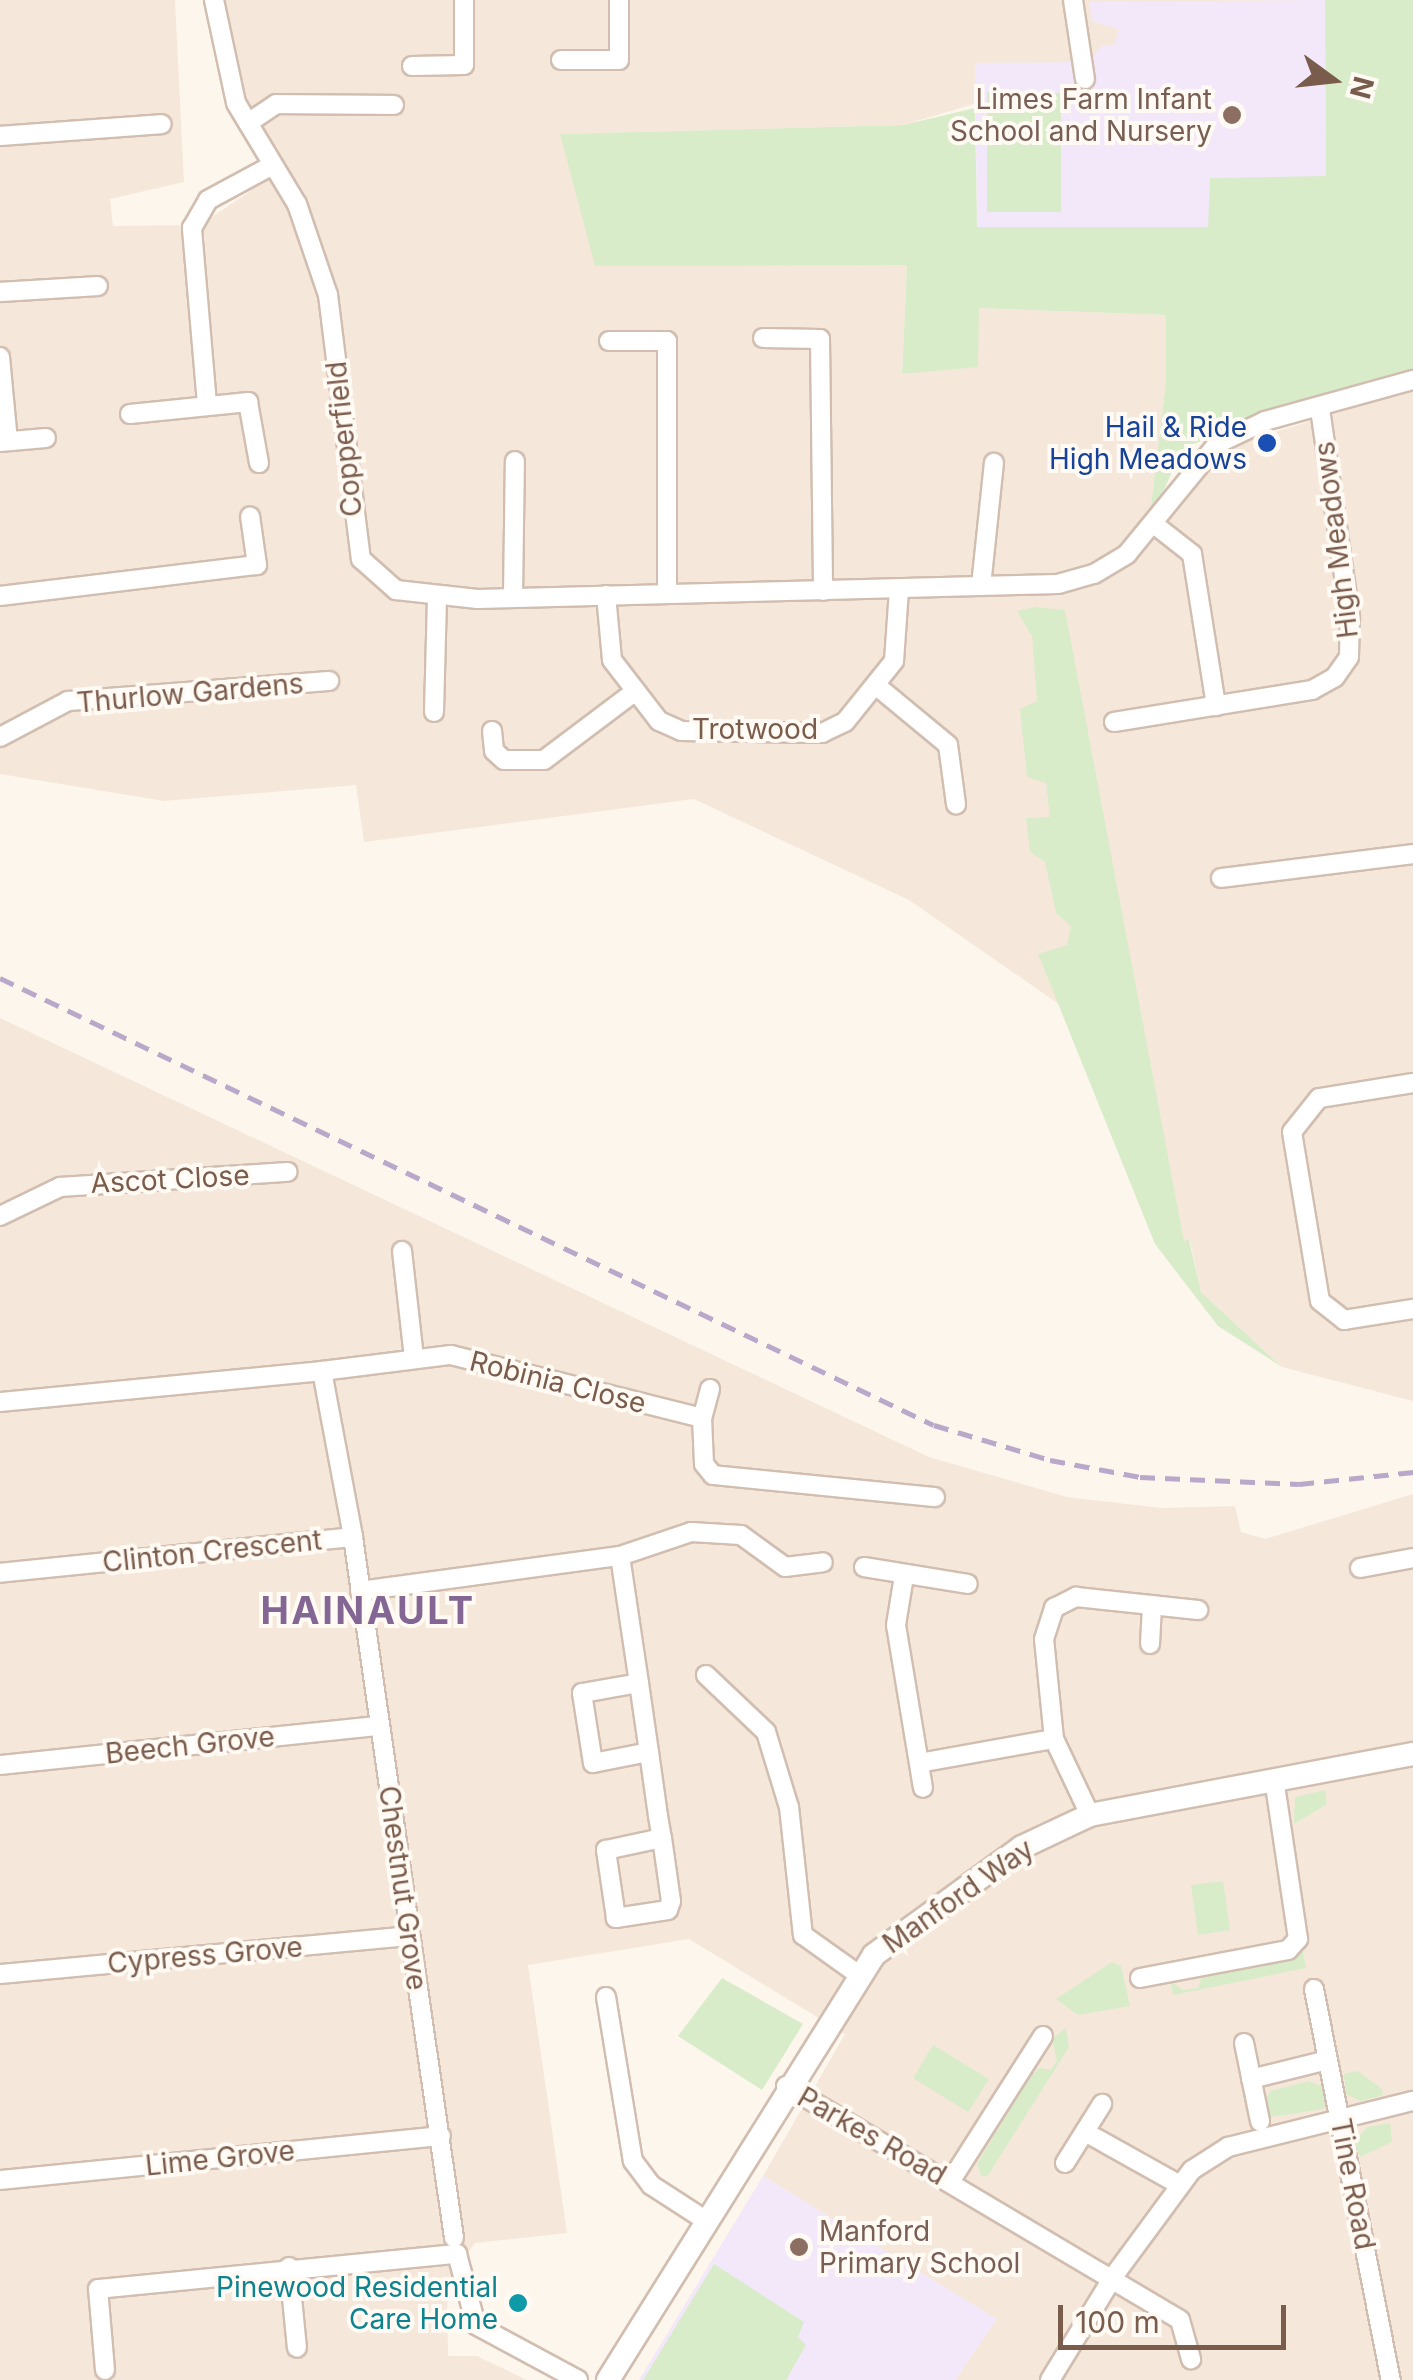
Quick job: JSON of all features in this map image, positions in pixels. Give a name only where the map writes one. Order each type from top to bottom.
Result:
[{"type":"street","name":"Copperfield","points":[[214,0],[221,53],[248,123],[269,167],[297,204],[328,295],[360,559],[382,582],[438,599],[1058,584],[1094,574],[1128,554],[1217,444],[1265,421],[1320,410],[1413,380]]},
{"type":"street","points":[[412,66],[464,65],[464,0]]},
{"type":"street","points":[[561,60],[619,60],[619,0]]},
{"type":"street","points":[[1072,0],[1085,79]]},
{"type":"street","points":[[248,123],[276,104],[394,105]]},
{"type":"street","points":[[0,136],[162,124]]},
{"type":"street","points":[[208,404],[192,228],[208,200],[269,167]]},
{"type":"street","points":[[0,292],[98,286]]},
{"type":"street","points":[[763,338],[820,339],[823,590]]},
{"type":"street","points":[[609,341],[667,341],[667,591]]},
{"type":"street","points":[[0,357],[4,442],[46,438]]},
{"type":"street","points":[[130,414],[248,402],[259,463]]},
{"type":"street","name":"High Meadows","points":[[1114,722],[1312,690],[1336,677],[1350,657],[1350,616],[1320,410]]},
{"type":"street","points":[[514,596],[515,461]]},
{"type":"street","points":[[981,586],[994,463]]},
{"type":"street","points":[[0,596],[257,565],[250,516]]},
{"type":"street","points":[[1155,525],[1192,554],[1216,706]]},
{"type":"street","name":"Trotwood","points":[[606,594],[612,660],[633,694],[659,721],[680,731],[822,733],[845,722],[878,686],[899,640],[899,590]]},
{"type":"street","points":[[434,712],[438,599]]},
{"type":"street","name":"Thurlow Gardens","points":[[0,737],[13,736],[68,701],[330,682]]},
{"type":"street","points":[[878,686],[948,744],[956,804]]},
{"type":"street","points":[[492,731],[494,750],[504,760],[544,760],[633,694]]},
{"type":"street","points":[[1221,878],[1413,854]]},
{"type":"street","points":[[1413,1083],[1318,1098],[1292,1132],[1320,1301],[1344,1320],[1413,1309]]},
{"type":"street","name":"Ascot Close","points":[[0,1216],[60,1187],[288,1172]]},
{"type":"street","points":[[402,1250],[414,1358]]},
{"type":"street","name":"Robinia Close","points":[[322,1371],[451,1355],[702,1418]]},
{"type":"street","points":[[0,1402],[322,1371]]},
{"type":"street","name":"Clinton Crescent","points":[[0,1573],[353,1537],[322,1371]]},
{"type":"street","points":[[710,1389],[702,1418],[704,1464],[714,1475],[935,1497]]},
{"type":"street","points":[[360,1591],[620,1556],[691,1532],[741,1536],[786,1567],[824,1562]]},
{"type":"street","name":"Chestnut Grove","points":[[353,1537],[454,2238]]},
{"type":"street","points":[[620,1556],[662,1838],[668,1910],[616,1918],[606,1850],[662,1838]]},
{"type":"street","points":[[1360,1568],[1413,1558]]},
{"type":"street","points":[[864,1567],[968,1584]]},
{"type":"street","points":[[904,1576],[896,1625],[922,1788]]},
{"type":"street","points":[[1090,1814],[1054,1739],[1044,1639],[1054,1608],[1076,1597],[1198,1610]]},
{"type":"street","points":[[1150,1644],[1152,1605]]},
{"type":"street","points":[[706,1675],[766,1732],[788,1807],[803,1935],[858,1975]]},
{"type":"street","points":[[639,1683],[582,1693],[584,1710],[592,1763],[649,1752]]},
{"type":"street","name":"Beech Grove","points":[[0,1765],[380,1726]]},
{"type":"street","points":[[920,1764],[1054,1739]]},
{"type":"street","name":"Manford Way","points":[[608,2380],[786,2086],[874,1955],[1022,1847],[1090,1814],[1413,1754]]},
{"type":"street","points":[[1140,1978],[1288,1950],[1300,1929],[1274,1779]]},
{"type":"street","name":"Cypress Grove","points":[[0,1974],[410,1936]]},
{"type":"street","name":"Tine Road","points":[[1314,1989],[1391,2380]]},
{"type":"street","points":[[606,1997],[633,2161],[651,2185],[705,2220]]},
{"type":"street","points":[[950,2182],[1038,2044],[1050,2062]]},
{"type":"street","points":[[1244,2044],[1260,2121]]},
{"type":"street","points":[[1251,2079],[1328,2060]]},
{"type":"street","name":"Parkes Road","points":[[786,2086],[1180,2320],[1191,2358]]},
{"type":"street","points":[[1050,2380],[1113,2277],[1180,2185],[1228,2147],[1340,2116],[1413,2101]]},
{"type":"street","points":[[1065,2163],[1102,2104]]},
{"type":"street","points":[[1085,2132],[1180,2185]]},
{"type":"street","name":"Lime Grove","points":[[0,2180],[441,2136]]},
{"type":"street","points":[[105,2370],[98,2289],[289,2267],[457,2254],[476,2325],[578,2380]]},
{"type":"street","points":[[289,2267],[297,2348]]},
{"type":"shaded area","points":[[0,0],[175,0],[184,182],[110,199],[113,226],[200,225],[280,171],[241,103],[218,0],[1325,0],[903,125],[561,134],[681,263],[907,265],[902,373],[979,308],[1167,315],[1166,381],[1149,522],[1098,578],[1216,450],[1413,390],[1413,1401],[1282,1367],[1201,1292],[1190,1241],[1184,1242],[1151,1068],[909,900],[694,799],[364,842],[356,785],[164,801],[0,774]]},
{"type":"shaded area","points":[[1325,0],[1326,177],[1210,178],[1209,227],[977,227],[975,63],[1089,62],[1101,46],[1114,45],[1119,29],[1091,21],[1090,2]]},
{"type":"shaded area","points":[[0,1018],[929,1457],[1067,1497],[1161,1508],[1235,1506],[1241,1532],[1265,1539],[1413,1494],[1413,2380],[955,2380],[996,2319],[763,2176],[845,2034],[689,1939],[528,1965],[567,2233],[475,2243],[447,2281],[448,2356],[477,2356],[527,2380],[0,2380]]},
{"type":"shaded area","name":"Manford Primary School","points":[[763,2176],[997,2319],[955,2380],[639,2380]]},
{"type":"green space","points":[[1325,0],[1413,0],[1413,376],[1307,400],[1196,443],[1174,468],[1149,522],[1166,381],[1166,315],[979,308],[978,367],[902,374],[907,265],[595,266],[560,134],[903,125],[975,108],[977,227],[1208,227],[1210,178],[1326,176]]},
{"type":"green space","points":[[987,92],[1061,93],[1061,212],[987,212]]},
{"type":"green space","points":[[1034,607],[1065,610],[1184,1241],[1189,1240],[1201,1292],[1282,1367],[1218,1326],[1155,1244],[1038,954],[1067,945],[1071,926],[1056,913],[1045,862],[1030,852],[1026,818],[1050,817],[1046,783],[1027,777],[1020,709],[1037,701],[1032,636],[1017,611]]},
{"type":"green space","points":[[1325,1790],[1327,1804],[1294,1824],[1295,1797]]},
{"type":"green space","points":[[1223,1881],[1230,1930],[1198,1935],[1191,1885]]},
{"type":"green space","points":[[1303,1952],[1306,1968],[1173,1995],[1171,1982],[1184,1990],[1198,1988],[1203,1974]]},
{"type":"green space","points":[[1112,1962],[1121,1966],[1130,2006],[1078,2015],[1056,1999]]},
{"type":"green space","points":[[722,1978],[803,2024],[762,2090],[678,2036]]},
{"type":"green space","points":[[1066,2028],[1069,2047],[987,2177],[981,2175],[977,2164],[1030,2076],[1040,2068],[1051,2070],[1057,2060],[1052,2039]]},
{"type":"green space","points":[[933,2045],[989,2079],[968,2112],[913,2078]]},
{"type":"green space","points":[[1358,2071],[1382,2089],[1383,2095],[1361,2101],[1346,2094],[1344,2074]]},
{"type":"green space","points":[[1309,2081],[1326,2088],[1324,2109],[1270,2117],[1264,2104],[1270,2091]]},
{"type":"green space","points":[[1390,2123],[1392,2142],[1360,2157],[1354,2142],[1367,2127]]},
{"type":"green space","points":[[714,2264],[804,2322],[798,2337],[806,2345],[786,2380],[643,2380]]},
{"type":"railway","points":[[0,978],[934,1425],[1050,1460],[1140,1477],[1299,1484],[1413,1472]]},
{"type":"place","name":"Limes Farm Infant School and Nursery","points":[[1232,115]]},
{"type":"place","name":"Hail & Ride High Meadows","points":[[1267,443]]},
{"type":"place","name":"Manford Primary School","points":[[799,2247]]},
{"type":"place","name":"Pinewood Residential Care Home","points":[[518,2303]]},
{"type":"district","name":"HAINAULT","points":[[368,1611]]}]
